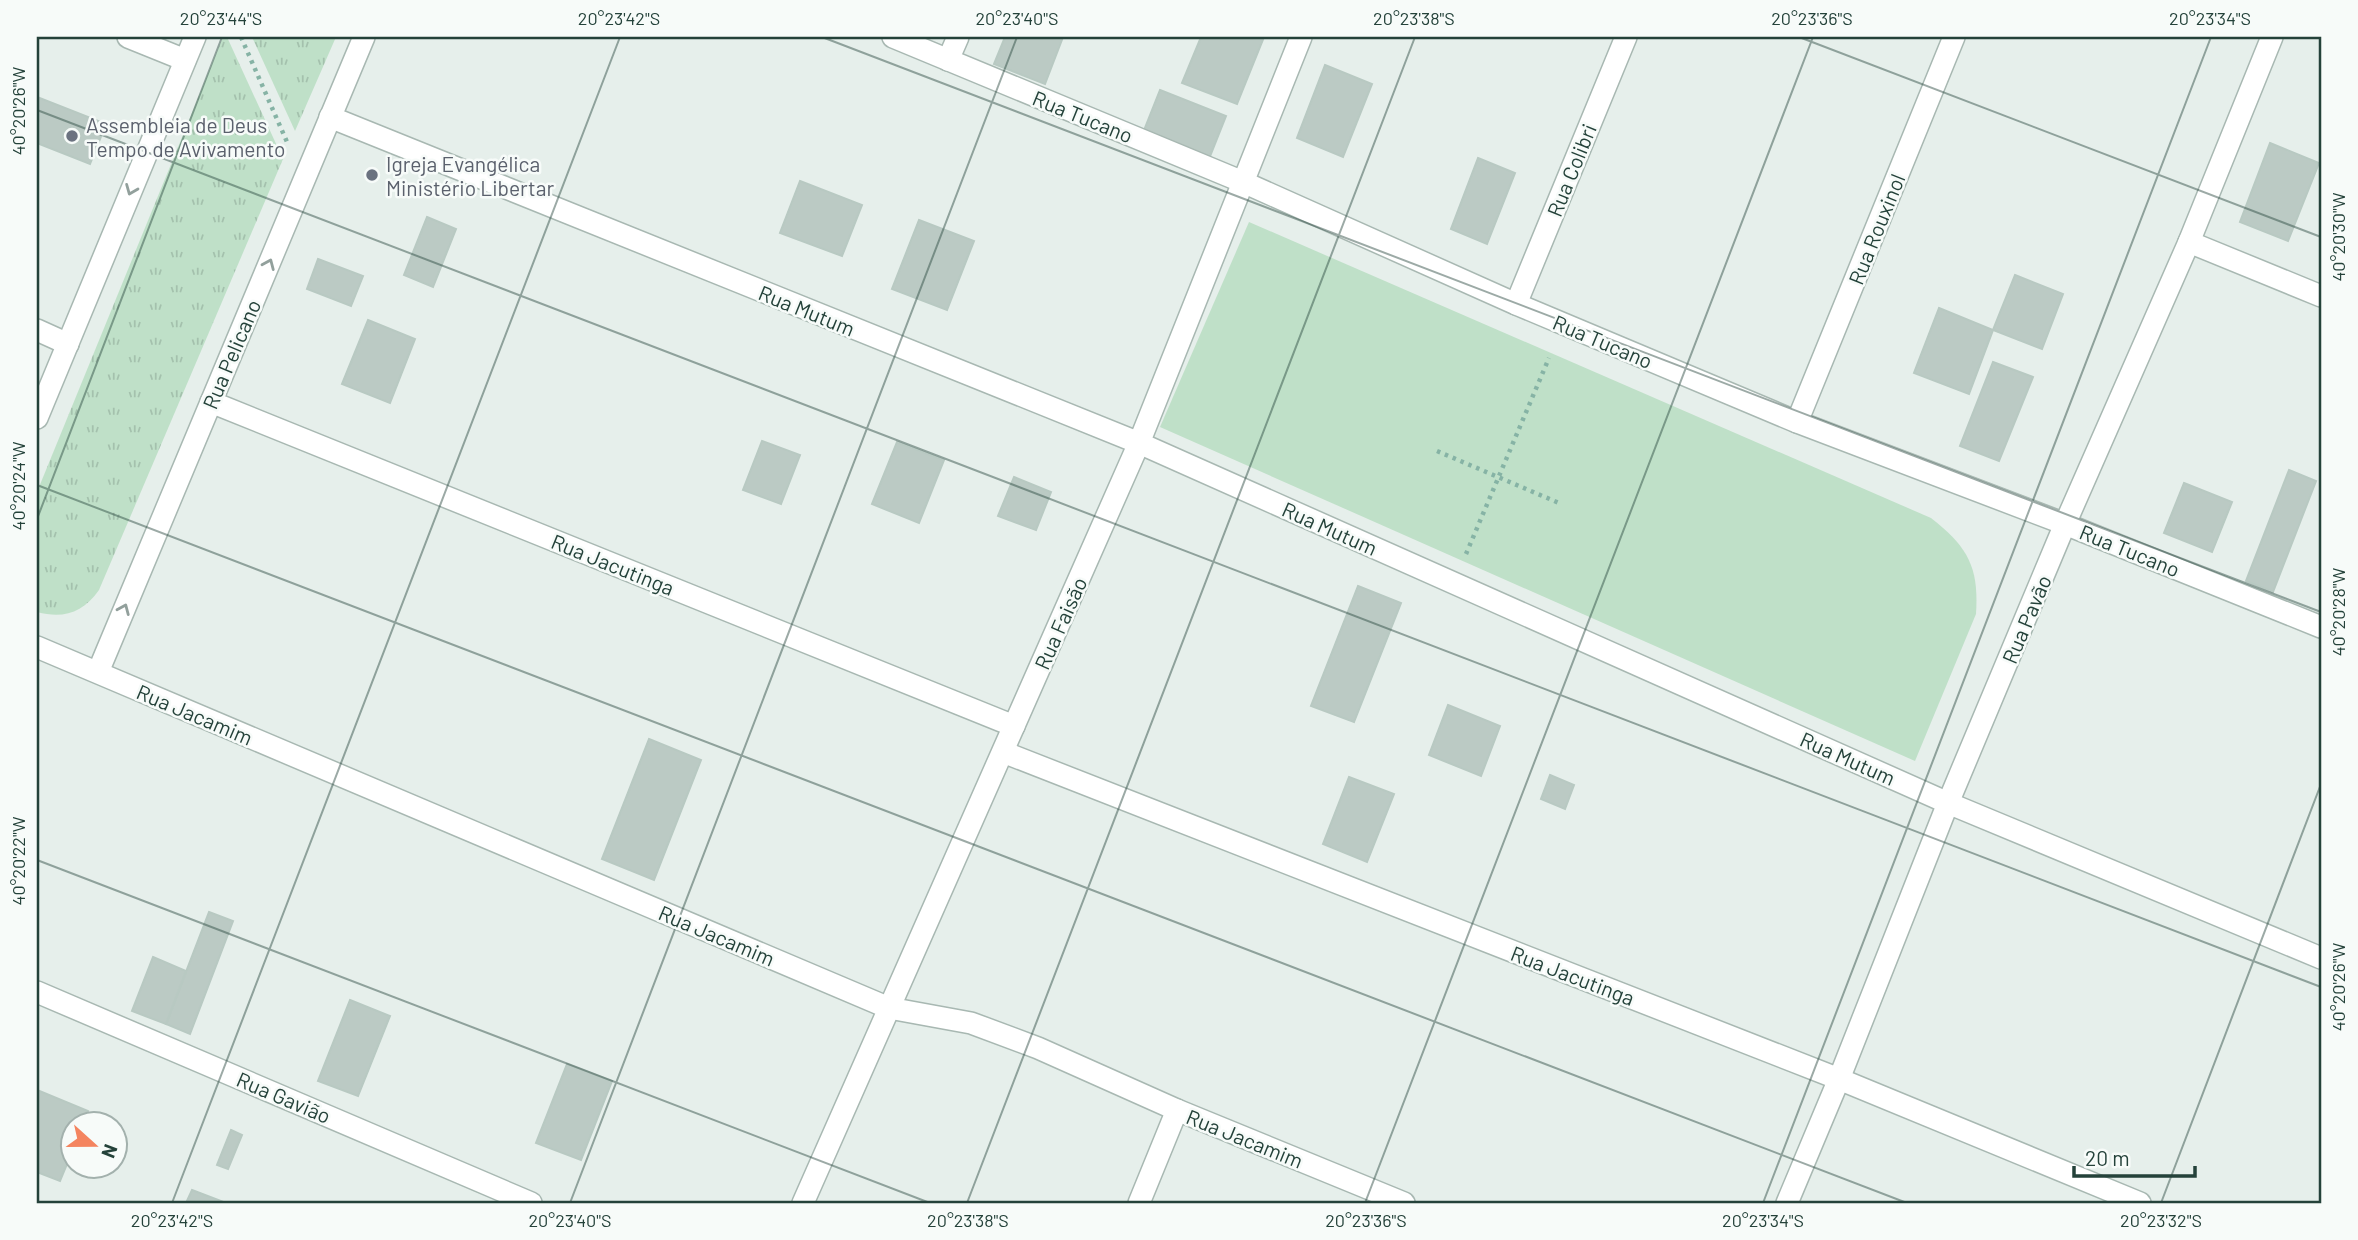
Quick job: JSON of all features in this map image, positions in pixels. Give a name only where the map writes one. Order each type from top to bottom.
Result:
[{"type":"street","points":[[128,37],[185,60]]},
{"type":"street","points":[[37,418],[195,37]]},
{"type":"street","name":"Rua Pelicano","points":[[98,672],[364,37]]},
{"type":"street","name":"Rua Tucano","points":[[893,37],[1243,182],[1516,304],[1797,422],[2066,524],[2321,627]]},
{"type":"street","points":[[948,60],[958,37]]},
{"type":"street","name":"Rua Faisão","points":[[803,1203],[1139,443],[1301,37]]},
{"type":"street","name":"Rua Colibri","points":[[1516,304],[1626,37]]},
{"type":"street","name":"Rua Rouxinol","points":[[1797,422],[1954,37]]},
{"type":"street","name":"Rua Pavão","points":[[1787,1203],[1948,803],[2189,242],[2272,37]]},
{"type":"street","name":"Rua Mutum","points":[[330,117],[1139,443],[1948,803],[2321,958]]},
{"type":"street","points":[[2189,242],[2321,296]]},
{"type":"street","points":[[37,330],[68,344]]},
{"type":"street","name":"Rua Jacutinga","points":[[211,402],[1014,726]]},
{"type":"street","name":"Rua Jacamim","points":[[37,647],[889,1008],[971,1023],[1038,1048],[1177,1110],[1404,1203]]},
{"type":"street","name":"Rua Jacutinga","points":[[1003,752],[1839,1079],[2140,1203]]},
{"type":"street","name":"Rua Gavião","points":[[37,992],[531,1203]]},
{"type":"street","points":[[1139,1203],[1177,1110]]},
{"type":"path","points":[[241,37],[290,149],[313,159]]},
{"type":"path","points":[[1462,562],[1549,358]]},
{"type":"path","points":[[1437,451],[1559,503]]},
{"type":"green space","points":[[223,37],[227,37],[283,159],[99,590],[86,604],[72,612],[55,615],[37,612],[37,492]]},
{"type":"green space","points":[[252,37],[336,37],[295,131]]},
{"type":"green space","points":[[1249,222],[1931,518],[1954,539],[1968,559],[1975,583],[1976,614],[1915,761],[1160,427]]},
{"type":"building","points":[[1005,37],[1063,37],[1045,84],[994,64]]},
{"type":"building","points":[[1201,37],[1264,37],[1237,104],[1182,83]]},
{"type":"building","points":[[1325,65],[1372,84],[1343,157],[1297,138]]},
{"type":"building","points":[[1160,90],[1226,116],[1207,164],[1141,138]]},
{"type":"building","points":[[37,97],[106,124],[90,164],[37,143]]},
{"type":"building","points":[[2270,143],[2319,163],[2288,241],[2240,222]]},
{"type":"building","points":[[1478,158],[1515,173],[1487,244],[1451,229]]},
{"type":"building","points":[[800,181],[862,205],[842,256],[780,233]]},
{"type":"building","points":[[427,217],[456,229],[433,287],[404,275]]},
{"type":"building","points":[[919,220],[974,241],[947,310],[892,289]]},
{"type":"building","points":[[318,259],[363,276],[351,306],[307,289]]},
{"type":"building","points":[[2015,275],[2063,294],[2042,349],[1993,330]]},
{"type":"building","points":[[1939,308],[1993,330],[1969,394],[1914,373]]},
{"type":"building","points":[[368,320],[415,339],[390,403],[342,384]]},
{"type":"building","points":[[1993,362],[2033,377],[1999,461],[1960,446]]},
{"type":"building","points":[[762,441],[800,455],[781,504],[743,490]]},
{"type":"building","points":[[897,442],[944,460],[919,523],[872,504]]},
{"type":"building","points":[[2289,470],[2316,481],[2273,592],[2246,581]]},
{"type":"building","points":[[1014,477],[1051,492],[1036,530],[998,516]]},
{"type":"building","points":[[2184,483],[2232,502],[2212,552],[2164,533]]},
{"type":"building","points":[[1358,586],[1401,603],[1354,722],[1311,706]]},
{"type":"building","points":[[1448,705],[1500,726],[1481,776],[1429,755]]},
{"type":"building","points":[[649,739],[701,760],[654,880],[602,859]]},
{"type":"building","points":[[1550,775],[1574,785],[1565,809],[1541,799]]},
{"type":"building","points":[[1349,777],[1394,794],[1367,862],[1323,844]]},
{"type":"building","points":[[209,912],[233,921],[190,1034],[166,1024]]},
{"type":"building","points":[[153,957],[186,971],[166,1024],[132,1011]]},
{"type":"building","points":[[350,1000],[390,1016],[358,1096],[318,1081]]},
{"type":"building","points":[[567,1064],[612,1081],[581,1160],[536,1143]]},
{"type":"building","points":[[37,1090],[86,1110],[60,1110],[60,1181],[37,1172]]},
{"type":"building","points":[[231,1130],[242,1135],[228,1169],[217,1165]]},
{"type":"building","points":[[192,1190],[226,1203],[186,1203]]},
{"type":"place","name":"Assembleia de Deus Tempo de Avivamento","points":[[72,136]]},
{"type":"place","name":"Igreja Evangélica Ministério Libertar","points":[[372,175]]}]
